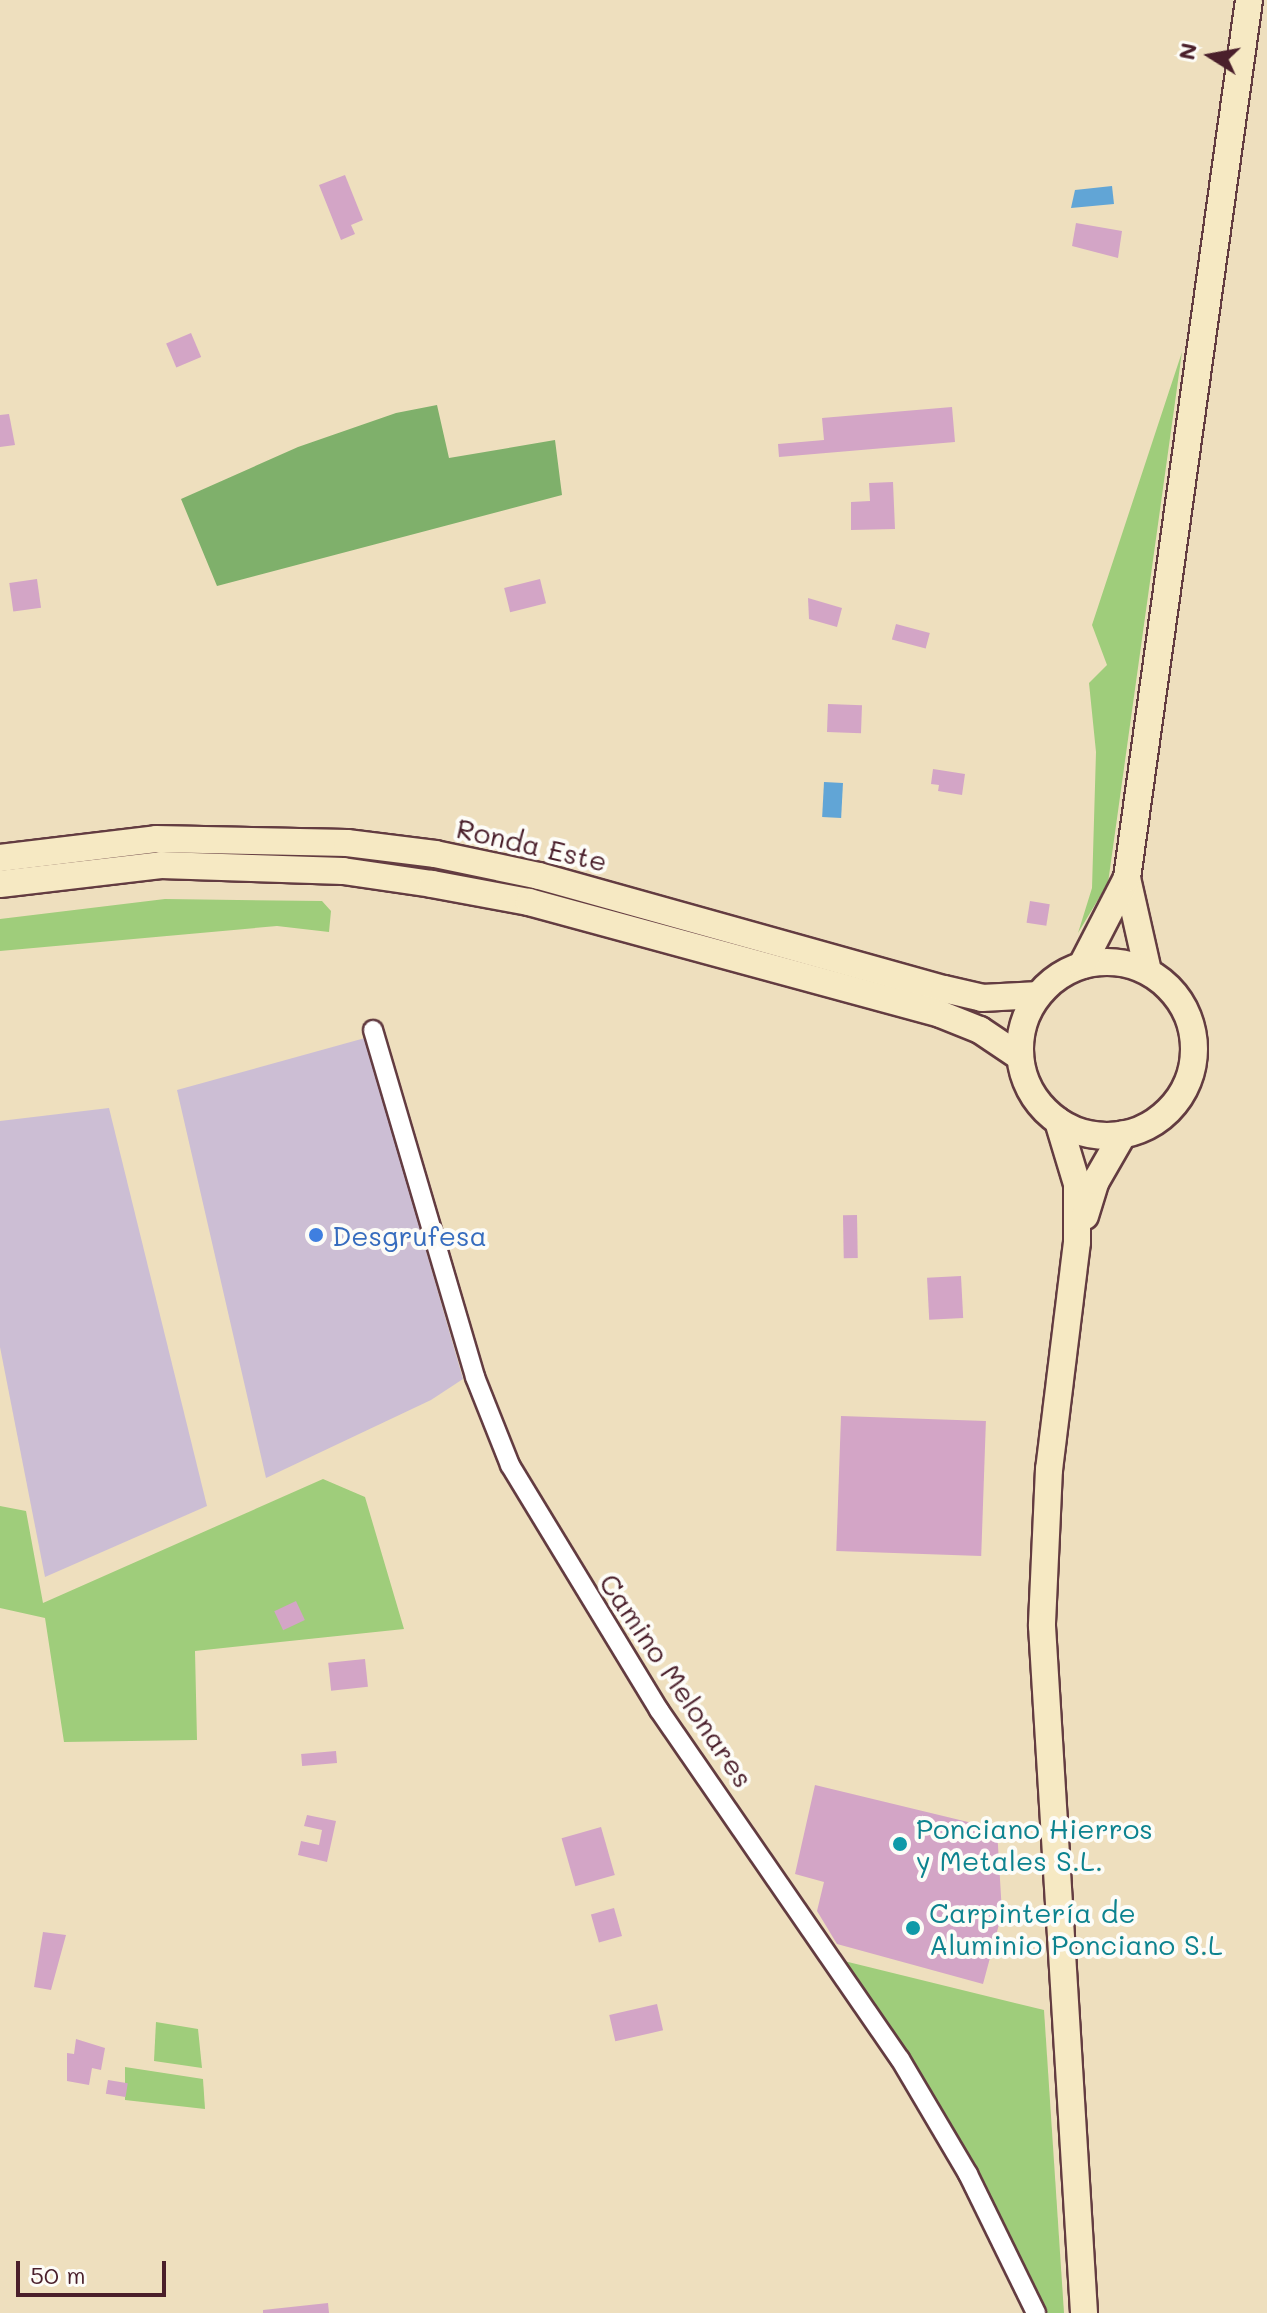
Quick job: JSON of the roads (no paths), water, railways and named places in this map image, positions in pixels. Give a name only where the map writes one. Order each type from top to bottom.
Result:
[{"type":"main road","points":[[1082,965],[1127,878],[1249,0]]},
{"type":"main road","name":"Ronda Este","points":[[0,858],[156,839],[347,843],[420,852],[539,876],[982,998],[1038,995]]},
{"type":"main road","name":"Ronda Este","points":[[0,884],[161,865],[343,871],[432,884],[529,902],[940,1014],[980,1030],[1020,1057]]},
{"type":"main road","points":[[1127,878],[1148,971]]},
{"type":"main road","points":[[1058,1121],[1089,1134],[1123,1134],[1165,1114],[1190,1074],[1191,1026],[1167,985],[1148,971],[1104,961],[1082,965],[1038,995],[1024,1024],[1020,1057],[1026,1082],[1058,1121],[1077,1184],[1077,1242],[1049,1469],[1041,1590],[1084,2313]]},
{"type":"main road","points":[[1077,1242],[1096,1181],[1123,1134]]},
{"type":"street","name":"Camino Melonares","points":[[373,1030],[475,1377],[510,1465],[659,1710],[922,2094],[968,2174],[1036,2313]]},
{"type":"water","points":[[1112,186],[1114,204],[1071,208],[1075,190]]},
{"type":"water","points":[[824,782],[843,783],[841,818],[822,817]]},
{"type":"place","name":"Desgrufesa","points":[[316,1235]]},
{"type":"place","name":"Ponciano Hierros y Metales S.L.","points":[[900,1844]]},
{"type":"place","name":"Carpintería de Aluminio Ponciano S.L","points":[[913,1928]]}]
